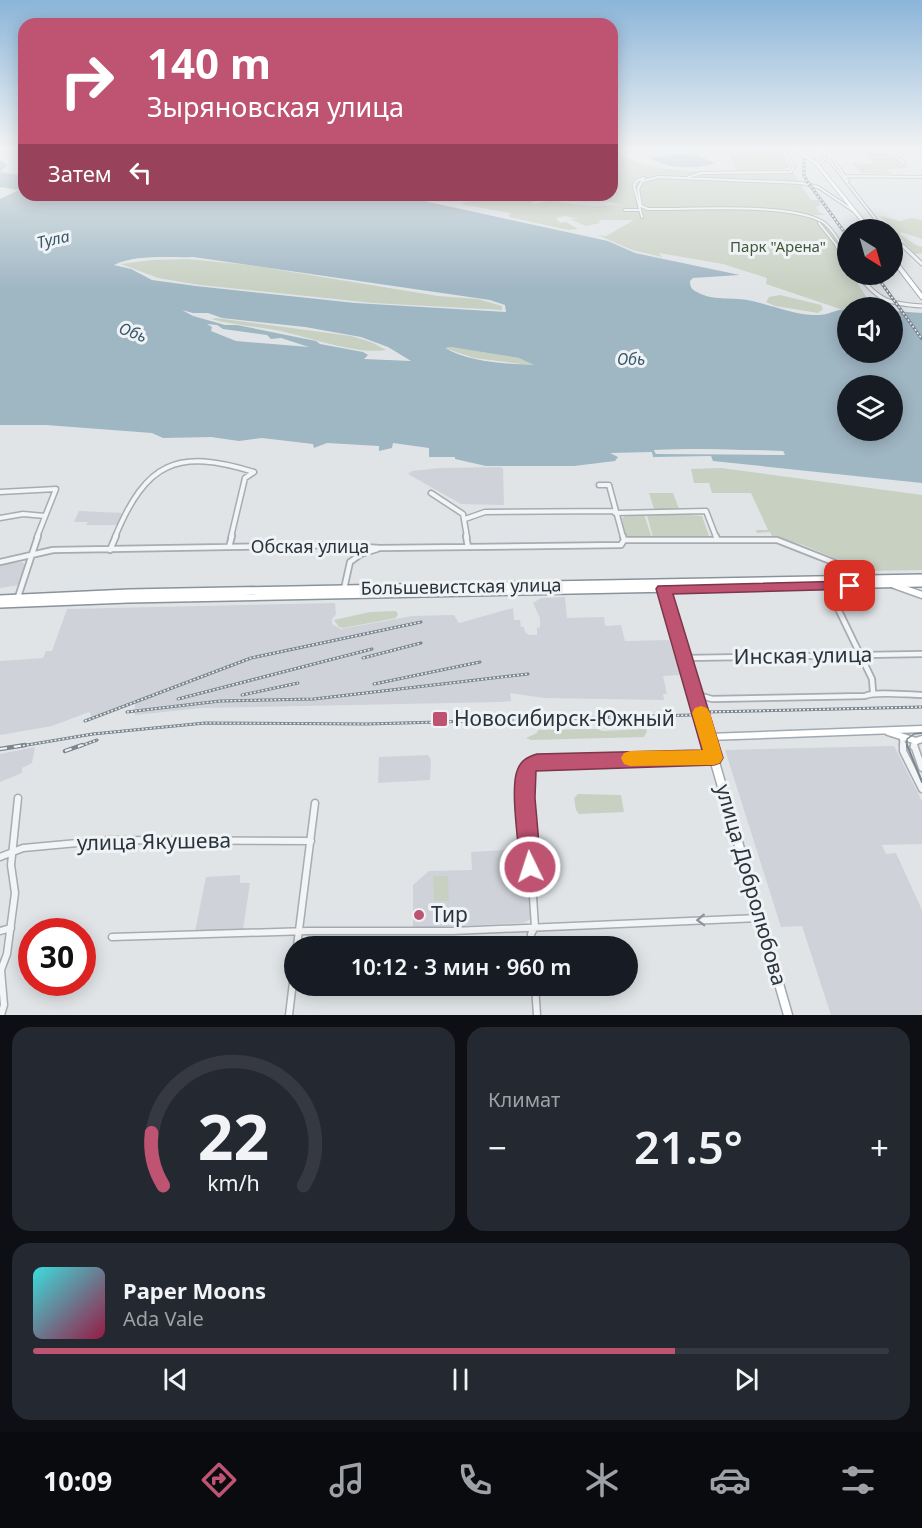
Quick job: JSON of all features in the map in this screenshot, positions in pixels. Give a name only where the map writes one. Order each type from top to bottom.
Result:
[{"type":"highway","name":"Большевистская улица","points":[[0,604],[922,578]]},
{"type":"highway","name":"Большевистская улица","points":[[0,599],[129,592],[828,586],[922,583]]},
{"type":"main road","points":[[842,195],[861,219]]},
{"type":"main road","points":[[845,195],[863,219]]},
{"type":"main road","points":[[903,267],[922,292]]},
{"type":"main road","points":[[903,272],[922,297]]},
{"type":"main road","points":[[879,579],[922,595]]},
{"type":"main road","name":"улица Добролюбова","points":[[663,586],[788,1015]]},
{"type":"main road","points":[[708,736],[886,732],[920,729]]},
{"type":"main road","points":[[902,738],[920,729]]},
{"type":"main road","points":[[886,732],[902,738],[919,740]]},
{"type":"street","points":[[637,195],[642,217]]},
{"type":"street","points":[[830,195],[855,212]]},
{"type":"street","points":[[857,195],[876,219]]},
{"type":"street","points":[[860,195],[877,219]]},
{"type":"street","points":[[624,209],[791,213],[820,220],[837,239]]},
{"type":"street","points":[[745,212],[790,214],[813,220],[825,228],[837,245]]},
{"type":"street","points":[[903,247],[922,265]]},
{"type":"street","points":[[868,285],[881,299],[922,305]]},
{"type":"street","points":[[110,550],[133,497],[146,481],[172,464],[226,462],[254,472]]},
{"type":"street","points":[[229,547],[245,478],[254,472]]},
{"type":"street","points":[[599,485],[609,485],[622,542]]},
{"type":"street","points":[[0,492],[56,489],[18,598]]},
{"type":"street","points":[[430,492],[461,511],[465,519],[468,547]]},
{"type":"street","points":[[465,519],[485,512],[706,512],[717,539]]},
{"type":"street","points":[[0,518],[22,514],[45,516]]},
{"type":"street","name":"Обская улица","points":[[0,562],[53,550],[335,545],[380,548],[468,547],[717,539],[777,540],[805,549]]},
{"type":"street","points":[[344,589],[350,562],[360,554],[380,548]]},
{"type":"street","points":[[805,549],[879,579]]},
{"type":"street","points":[[805,549],[850,572],[851,576],[844,580]]},
{"type":"street","points":[[828,586],[859,656],[872,679],[873,692]]},
{"type":"street","name":"Инская улица","points":[[684,658],[922,654]]},
{"type":"street","points":[[696,697],[712,699],[849,697],[865,696],[873,692],[887,695],[922,695]]},
{"type":"street","points":[[902,738],[903,751],[922,789]]},
{"type":"street","points":[[919,740],[913,748],[922,768]]},
{"type":"street","points":[[531,936],[535,927],[525,773],[529,765],[537,761],[714,758]]},
{"type":"street","points":[[1,1015],[4,1005],[1,970],[7,954],[15,893],[11,865],[18,798]]},
{"type":"street","points":[[298,936],[315,803]]},
{"type":"street","name":"улица Якушева","points":[[0,857],[23,848],[112,840],[311,841]]},
{"type":"street","points":[[112,937],[299,931],[453,931],[760,918]]},
{"type":"street","points":[[0,931],[11,928]]},
{"type":"street","points":[[289,1015],[291,996]]},
{"type":"street","points":[[536,996],[537,1015]]},
{"type":"shaded area","points":[[440,468],[503,468],[504,505],[461,504],[408,474],[412,471]]},
{"type":"shaded area","points":[[79,511],[123,513],[118,525],[86,525],[88,522],[74,522]]},
{"type":"shaded area","points":[[22,562],[25,564],[19,585],[0,588],[0,564]]},
{"type":"shaded area","points":[[565,597],[567,618],[604,617],[605,626],[621,625],[625,641],[669,640],[681,675],[663,676],[667,694],[663,694],[664,700],[544,698],[510,693],[511,701],[501,702],[202,708],[135,715],[135,700],[92,717],[89,712],[52,726],[0,735],[0,661],[43,658],[46,651],[52,651],[67,609],[335,603],[336,614],[332,619],[332,624],[341,629],[412,616],[454,615],[459,623],[513,608],[514,620],[520,620],[521,627],[524,627],[525,632],[529,635],[537,635],[540,618],[533,603],[541,598]]},
{"type":"shaded area","points":[[894,746],[922,801],[922,844],[882,845],[886,854],[896,853],[922,910],[922,1015],[831,1015],[802,926],[781,927],[725,750]]},
{"type":"shaded area","points":[[35,747],[32,763],[22,768],[22,773],[0,782],[0,754]]},
{"type":"shaded area","points":[[428,755],[431,760],[430,780],[378,783],[379,757]]},
{"type":"shaded area","points":[[524,849],[531,919],[523,923],[413,928],[413,885],[429,871],[472,870],[471,852]]},
{"type":"shaded area","points":[[240,875],[240,883],[250,883],[243,930],[195,932],[206,877]]},
{"type":"green space","name":"Парк \"Арена\"","points":[[618,195],[808,195],[811,200],[819,200],[820,206],[816,207],[820,213],[826,215],[812,215],[826,221],[837,236],[837,285],[859,285],[866,297],[837,297],[837,308],[766,284],[767,278],[723,264],[659,253],[662,257],[632,250],[598,235],[606,236],[634,220],[599,220],[600,223],[586,226],[570,219],[579,219],[565,216],[556,218],[560,223],[566,222],[578,229],[568,230],[509,217],[510,213],[461,204],[474,201],[532,201],[533,204],[550,201],[591,206],[620,205],[607,201],[618,201]]},
{"type":"green space","points":[[911,218],[922,220],[922,239],[903,233],[903,220]]},
{"type":"green space","points":[[903,236],[922,247],[922,253],[915,254],[903,241]]},
{"type":"green space","points":[[189,259],[249,265],[438,296],[478,299],[502,306],[502,310],[373,303],[200,285],[158,278],[121,264]]},
{"type":"green space","points":[[780,295],[821,305],[823,309],[818,313],[775,306],[766,302],[769,297]]},
{"type":"green space","points":[[211,319],[351,336],[371,342],[386,350],[359,350],[275,330]]},
{"type":"green space","points":[[451,347],[519,358],[537,366],[474,358],[444,348]]},
{"type":"green space","points":[[721,468],[922,495],[922,570],[866,571],[803,545],[772,536],[770,532],[757,533],[756,530],[768,530],[751,493],[712,493],[709,483],[694,483],[691,469]]},
{"type":"green space","points":[[649,493],[673,493],[679,509],[654,509]]},
{"type":"green space","points":[[629,514],[644,514],[652,538],[629,538],[625,534],[622,518]]},
{"type":"green space","points":[[647,515],[702,516],[709,536],[653,538]]},
{"type":"green space","points":[[396,611],[398,614],[396,618],[343,628],[339,627],[334,620],[370,612]]},
{"type":"green space","points":[[598,729],[602,731],[646,729],[647,731],[644,737],[531,740],[526,738],[537,733],[538,730]]},
{"type":"green space","points":[[578,794],[621,795],[624,812],[579,814],[574,798]]},
{"type":"green space","points":[[433,876],[448,876],[449,901],[434,901]]},
{"type":"water","name":"Обь","points":[[8,195],[18,195],[18,201],[425,201],[608,241],[635,253],[740,275],[693,278],[690,281],[694,290],[709,297],[747,300],[807,315],[828,314],[837,311],[837,363],[903,363],[903,312],[922,313],[922,483],[713,461],[711,456],[653,457],[652,452],[610,453],[618,457],[615,461],[574,466],[486,466],[455,459],[455,457],[429,457],[429,448],[393,443],[392,448],[379,451],[379,446],[327,443],[314,448],[313,444],[262,438],[239,441],[211,437],[163,438],[152,433],[46,425],[0,425],[0,199]],"holes":[[[193,257],[490,300],[505,305],[506,312],[355,303],[196,286],[152,280],[131,269],[114,265],[133,259]],[[182,310],[208,313],[222,318],[305,327],[361,337],[388,347],[411,361],[364,359],[368,355],[363,352],[237,325],[225,325],[193,316]],[[207,324],[217,325],[223,329],[267,335],[271,339],[281,338],[309,347],[236,341],[211,331],[212,327]],[[445,348],[519,358],[534,365],[476,359]],[[654,450],[783,451],[784,455],[656,454]]]},
{"type":"pier","points":[[654,450],[783,451],[785,455],[656,454]]},
{"type":"tram line","points":[[907,745],[907,739],[914,734],[922,733]]},
{"type":"tram line","points":[[907,745],[922,782]]},
{"type":"railway","points":[[818,195],[837,222]]},
{"type":"railway","points":[[883,285],[922,339]]},
{"type":"railway","points":[[85,721],[251,658],[421,622]]},
{"type":"railway","points":[[363,658],[421,643]]},
{"type":"railway","points":[[178,699],[372,649]]},
{"type":"railway","points":[[374,684],[480,662]]},
{"type":"railway","points":[[127,712],[220,701],[314,699],[528,674]]},
{"type":"railway","points":[[242,695],[298,683]]},
{"type":"railway","points":[[707,712],[922,707]]},
{"type":"railway","points":[[15,747],[93,734],[205,723],[367,724],[691,715]]},
{"type":"railway","points":[[78,747],[97,740]]},
{"type":"railway","points":[[0,749],[25,745]]},
{"type":"railway","points":[[65,751],[82,745]]},
{"type":"slow traffic","points":[[630,758],[714,758],[701,713]]},
{"type":"place","name":"Новосибирск-Южный","points":[[440,719]]},
{"type":"place","name":"Тир","points":[[419,915]]},
{"type":"route","points":[[530,867],[525,798],[525,773],[529,765],[537,761],[714,758],[664,589],[850,586]]},
{"type":"water label","name":"Тула","points":[[53,239]]}]
